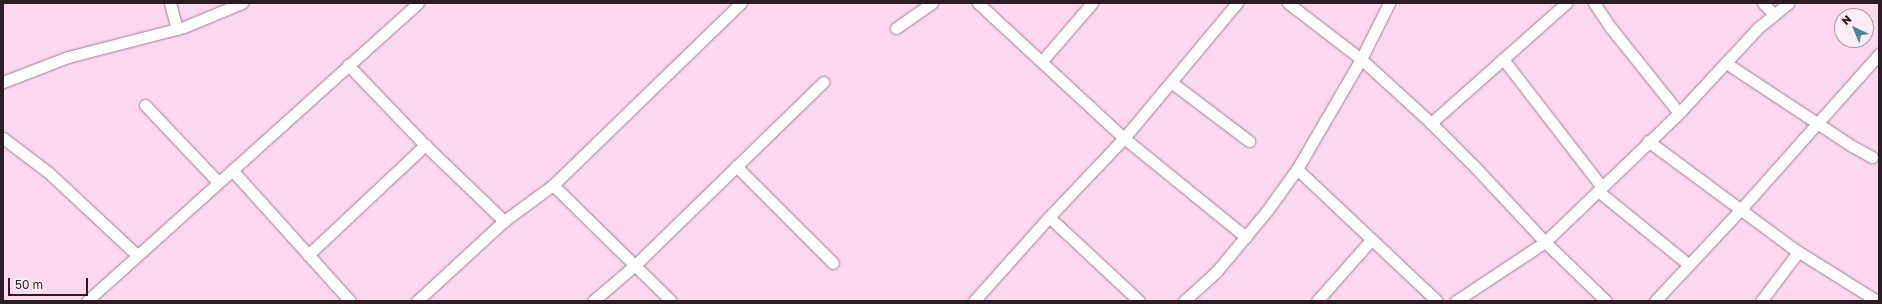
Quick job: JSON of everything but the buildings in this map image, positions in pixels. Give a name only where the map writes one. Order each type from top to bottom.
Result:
[{"type":"street","points":[[170,3],[177,29]]},
{"type":"street","points":[[3,82],[63,58],[177,29],[242,3]]},
{"type":"street","points":[[87,301],[418,3]]},
{"type":"street","points":[[418,301],[504,221],[553,185],[741,3]]},
{"type":"street","points":[[896,28],[932,3]]},
{"type":"street","points":[[978,3],[1124,138],[1246,237]]},
{"type":"street","points":[[1042,61],[1092,3]]},
{"type":"street","points":[[974,301],[1048,217],[1124,138],[1237,3]]},
{"type":"street","points":[[1288,3],[1360,59],[1431,123],[1475,167],[1545,242],[1606,301]]},
{"type":"street","points":[[1190,299],[1246,237],[1266,212],[1296,169],[1360,59],[1389,3]]},
{"type":"street","points":[[1431,123],[1566,3]]},
{"type":"street","points":[[1594,3],[1610,28],[1679,113]]},
{"type":"street","points":[[1764,3],[1774,15]]},
{"type":"street","points":[[1456,301],[1545,242],[1679,113],[1759,27],[1789,3]]},
{"type":"street","points":[[1655,301],[1741,209],[1879,54]]},
{"type":"street","points":[[1503,59],[1600,189],[1689,265]]},
{"type":"street","points":[[1726,63],[1872,157]]},
{"type":"street","points":[[348,65],[425,145],[504,221]]},
{"type":"street","points":[[593,301],[634,266],[823,82]]},
{"type":"street","points":[[1171,82],[1249,141]]},
{"type":"street","points":[[145,105],[218,182]]},
{"type":"street","points":[[3,138],[48,172],[137,255]]},
{"type":"street","points":[[1648,142],[1798,252],[1874,300]]},
{"type":"street","points":[[308,255],[425,145]]},
{"type":"street","points":[[736,166],[833,263]]},
{"type":"street","points":[[1296,169],[1437,301]]},
{"type":"street","points":[[232,170],[350,301]]},
{"type":"street","points":[[553,185],[671,301]]},
{"type":"street","points":[[1048,217],[1139,301]]},
{"type":"street","points":[[1317,301],[1371,240]]},
{"type":"street","points":[[1761,301],[1798,252]]}]
